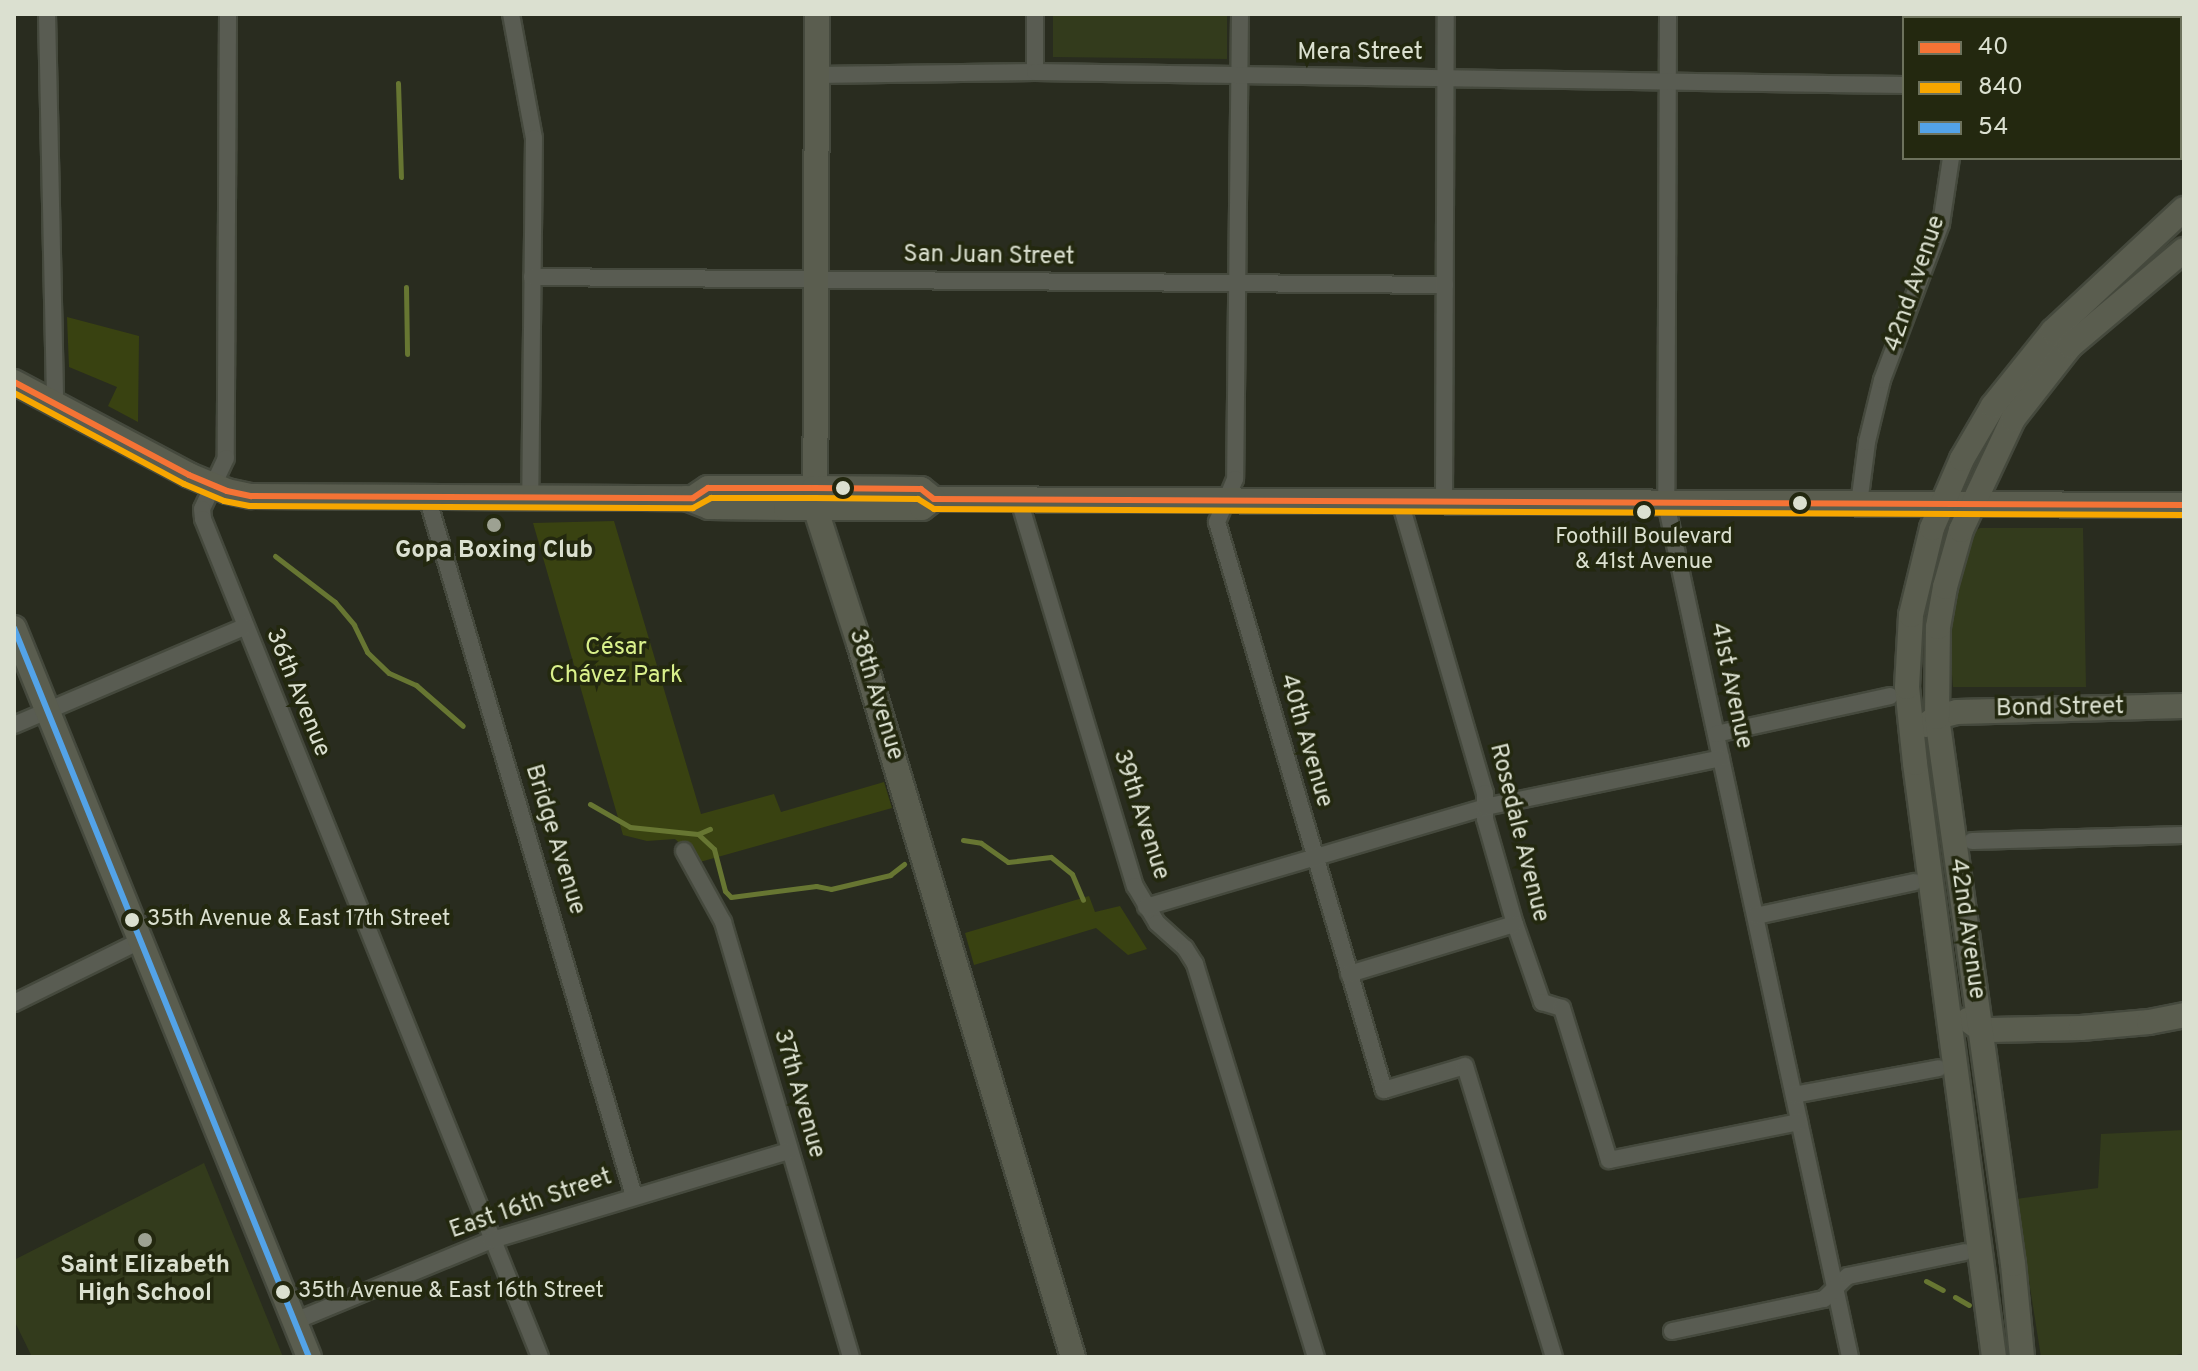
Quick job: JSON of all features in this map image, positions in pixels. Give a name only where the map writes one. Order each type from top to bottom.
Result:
[{"type":"main road","name":"38th Avenue","points":[[817,14],[814,498],[1073,1357]]},
{"type":"main road","points":[[2136,257],[2184,209]]},
{"type":"main road","points":[[2136,257],[2184,224]]},
{"type":"main road","name":"42nd Avenue","points":[[2022,1357],[2013,1264],[1937,717],[1936,654],[1945,587],[1972,504],[2013,419],[2048,370],[2092,326],[2184,250]]},
{"type":"main road","name":"42nd Avenue","points":[[1994,1357],[1915,763],[1907,687],[1911,615],[1924,554],[1941,504],[1976,432],[2010,381],[2053,331],[2136,257]]},
{"type":"main road","points":[[14,382],[215,486],[251,496],[693,498],[709,507],[814,498],[922,508],[934,499],[2184,505]]},
{"type":"main road","points":[[14,628],[309,1357]]},
{"type":"main road","name":"Bond Street","points":[[1937,717],[1957,712],[2184,706]]},
{"type":"main road","points":[[1915,763],[1922,730],[1937,717]]},
{"type":"main road","points":[[1939,933],[1955,961],[1965,1018],[1980,1029],[2103,1027],[2184,1015]]},
{"type":"street","points":[[47,14],[55,404]]},
{"type":"street","name":"36th Avenue","points":[[228,14],[226,458],[202,509],[203,519],[540,1357]]},
{"type":"street","points":[[511,14],[534,138],[530,497]]},
{"type":"street","points":[[1035,14],[1035,72]]},
{"type":"street","name":"40th Avenue","points":[[1240,14],[1235,479],[1217,522],[1384,1090],[1465,1066],[1554,1357]]},
{"type":"street","points":[[1444,502],[1446,14]]},
{"type":"street","name":"41st Avenue","points":[[1668,14],[1666,503],[1850,1357]]},
{"type":"street","name":"Mera Street","points":[[816,75],[1035,72],[1240,78],[1902,85]]},
{"type":"street","name":"42nd Avenue","points":[[1859,504],[1867,442],[1882,380],[1941,224],[1951,160]]},
{"type":"street","name":"San Juan Street","points":[[532,277],[1445,285]]},
{"type":"street","name":"Bridge Avenue","points":[[427,497],[634,1196]]},
{"type":"street","name":"39th Avenue","points":[[1019,500],[1135,886],[1146,907],[1195,964],[1316,1357]]},
{"type":"street","name":"Rosedale Avenue","points":[[1400,501],[1485,793],[1485,819],[1515,924],[1542,1002],[1562,1008],[1609,1160],[1799,1122]]},
{"type":"street","points":[[14,725],[47,708],[244,627]]},
{"type":"street","points":[[1716,734],[1890,696]]},
{"type":"street","points":[[1146,907],[1485,807],[1721,758]]},
{"type":"street","points":[[1972,841],[2184,835]]},
{"type":"street","name":"37th Avenue","points":[[684,851],[723,922],[851,1357]]},
{"type":"street","points":[[1756,916],[1914,882]]},
{"type":"street","points":[[1349,974],[1515,924]]},
{"type":"street","points":[[14,1003],[140,941]]},
{"type":"street","points":[[1794,1095],[1939,1068]]},
{"type":"street","name":"East 16th Street","points":[[295,1321],[492,1240],[789,1151]]},
{"type":"street","points":[[1672,1331],[1824,1299],[1848,1276],[1965,1252]]},
{"type":"shaded area","points":[[1053,14],[1227,14],[1227,59],[1053,57]]},
{"type":"shaded area","points":[[1980,528],[2083,528],[2086,687],[1953,687],[1950,651],[1954,603],[1975,531]]},
{"type":"shaded area","points":[[2184,1130],[2184,1353],[2169,1357],[2041,1357],[2016,1199],[2098,1188],[2101,1134]]},
{"type":"shaded area","name":"Saint Elizabeth High School","points":[[204,1163],[283,1357],[32,1357],[14,1320],[14,1260]]},
{"type":"green space","points":[[67,317],[139,336],[138,422],[108,406],[117,387],[69,367]]},
{"type":"green space","name":"César Chávez Park","points":[[614,521],[701,814],[774,794],[781,812],[884,782],[892,808],[700,862],[675,839],[647,841],[623,835],[533,523]]},
{"type":"green space","points":[[1089,896],[1095,912],[1120,906],[1147,949],[1128,955],[1096,928],[974,965],[965,933]]},
{"type":"waterway","points":[[398,83],[401,177]]},
{"type":"waterway","points":[[406,287],[407,354]]},
{"type":"waterway","points":[[275,556],[335,602],[354,625],[367,652],[389,673],[416,685],[463,726]]},
{"type":"waterway","points":[[590,804],[630,827],[698,834],[714,849],[725,891],[731,897],[816,886],[831,889],[890,875],[904,864]]},
{"type":"waterway","points":[[698,834],[710,829]]},
{"type":"waterway","points":[[963,840],[981,843],[1008,862],[1051,857],[1072,874],[1083,900]]},
{"type":"waterway","points":[[1926,1281],[1943,1290]]},
{"type":"waterway","points":[[1955,1297],[1969,1305]]},
{"type":"transit line","name":"40","points":[[14,382],[189,475],[227,491],[251,496],[693,498],[708,488],[814,488],[921,489],[934,499],[2184,505]]},
{"type":"transit line","name":"840","points":[[14,393],[184,484],[224,501],[250,506],[693,508],[711,498],[814,498],[918,499],[934,509],[2184,515]]},
{"type":"transit line","name":"54","points":[[14,628],[309,1357]]},
{"type":"place","name":"Foothill Boulevard & 41st Avenue","points":[[1644,512]]},
{"type":"place","name":"Gopa Boxing Club","points":[[494,525]]},
{"type":"place","name":"35th Avenue & East 17th Street","points":[[132,920]]},
{"type":"place","name":"Saint Elizabeth High School","points":[[145,1240]]},
{"type":"place","name":"35th Avenue & East 16th Street","points":[[283,1292]]}]
